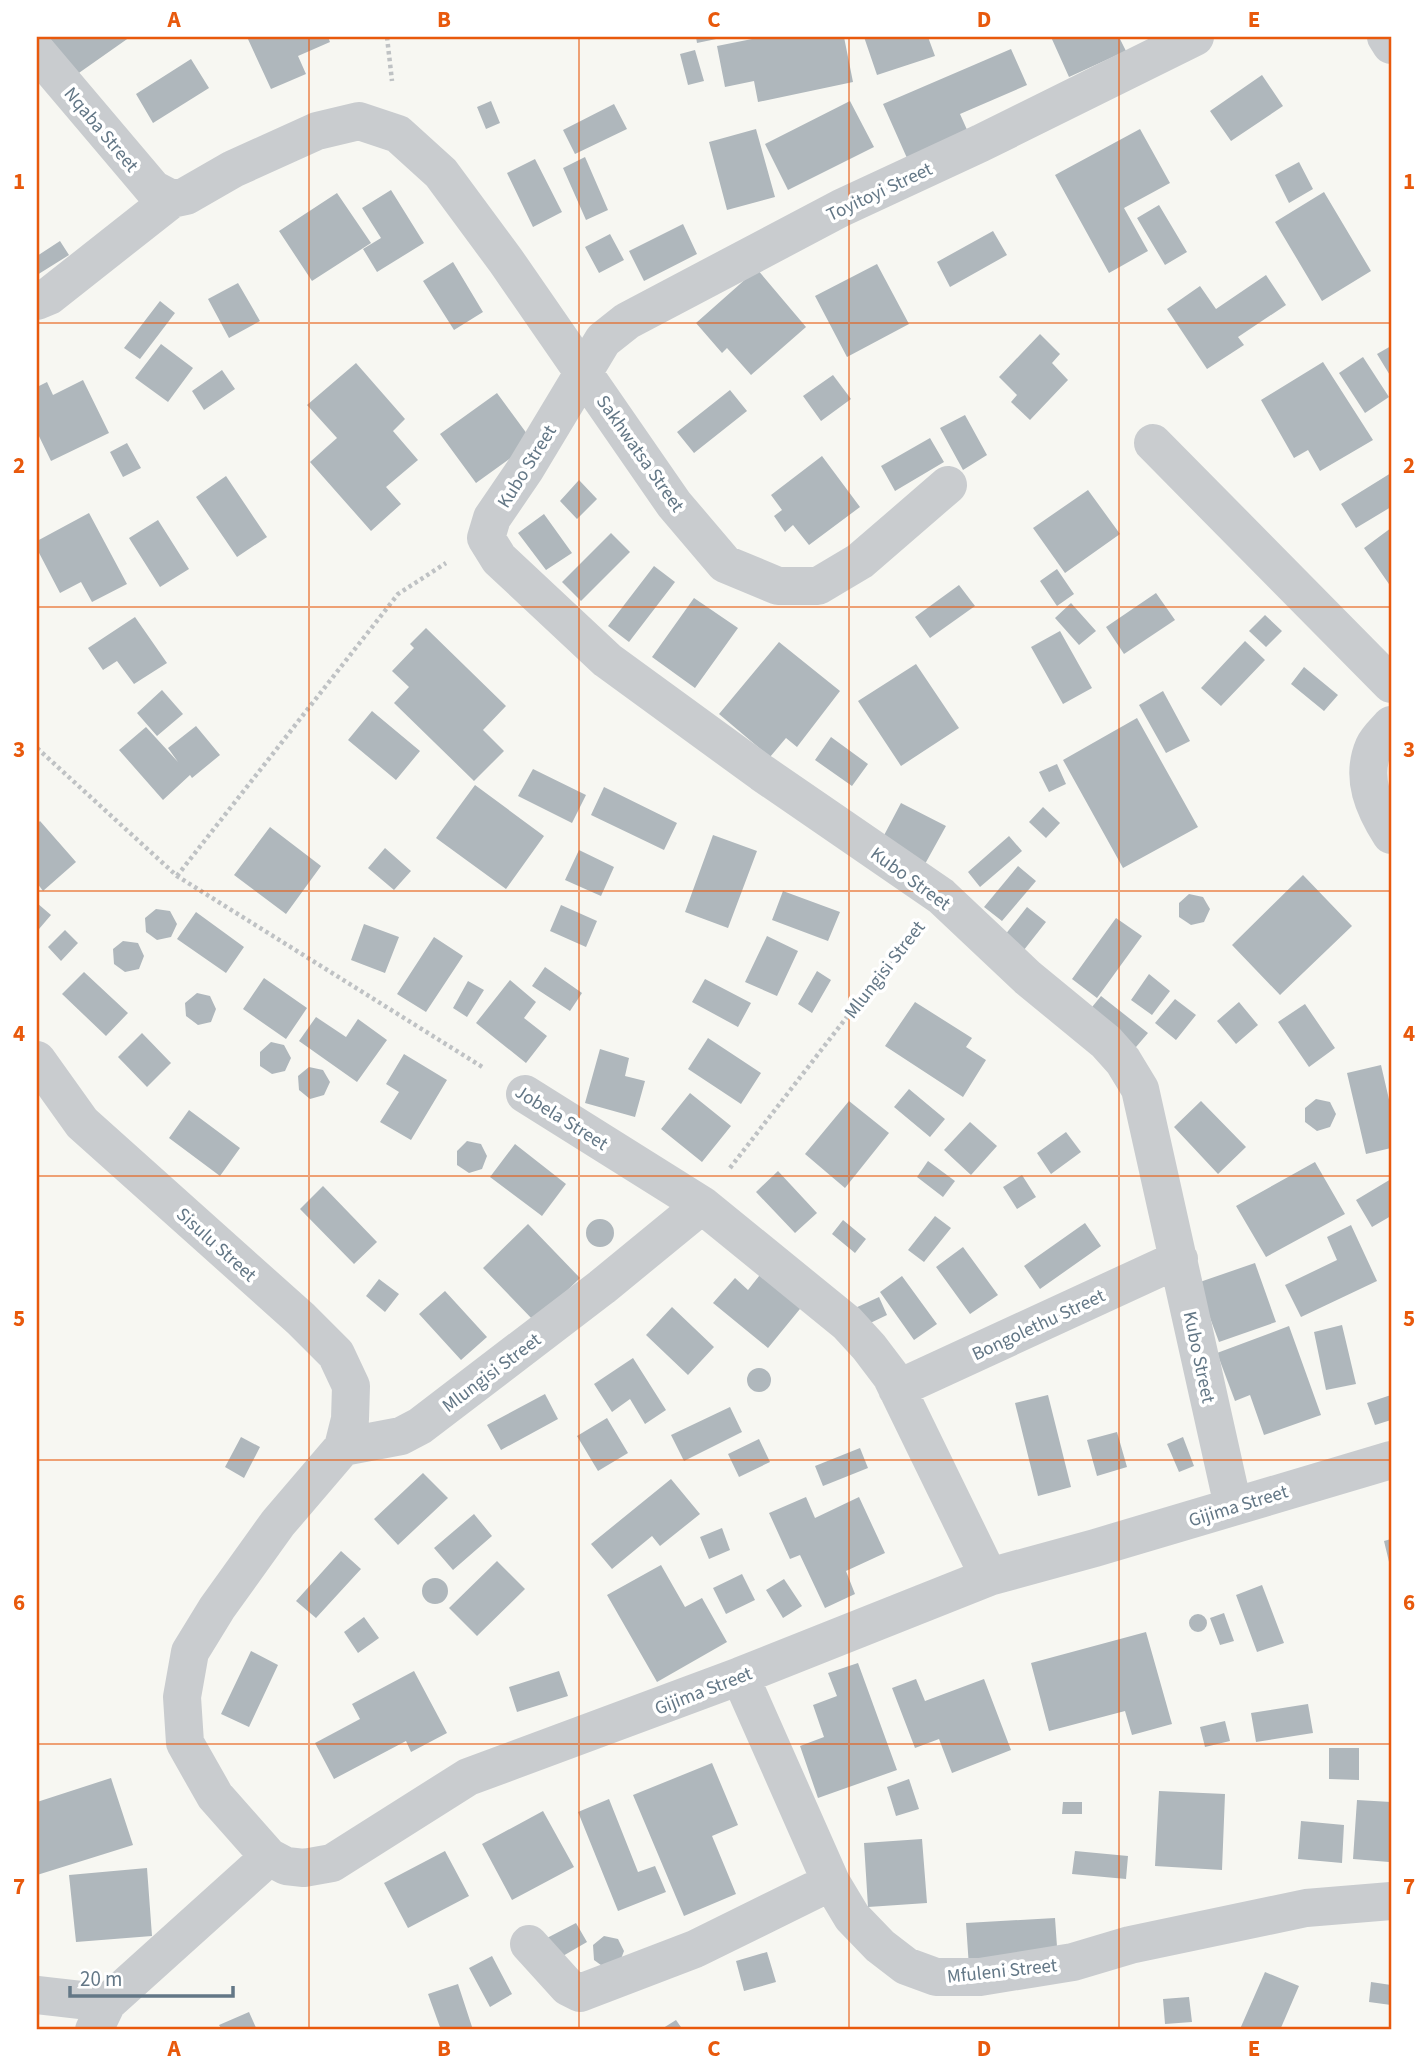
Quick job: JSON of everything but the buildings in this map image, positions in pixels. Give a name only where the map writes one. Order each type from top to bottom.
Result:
[{"type":"street","name":"Toyitoyi Street","points":[[584,372],[603,340],[627,321],[841,208],[981,143],[1195,37]]},
{"type":"street","points":[[1386,37],[1391,45]]},
{"type":"street","name":"Nqaba Street","points":[[37,52],[153,189],[172,199]]},
{"type":"street","name":"Sakhwatsa Street","points":[[172,199],[186,196],[233,169],[317,131],[359,121],[398,134],[441,173],[506,261],[674,504],[725,564],[779,586],[818,586],[860,561],[948,485]]},
{"type":"street","points":[[37,301],[49,296],[172,199]]},
{"type":"street","name":"Kubo Street","points":[[584,372],[526,468],[492,518],[485,538],[499,559],[607,660],[762,773],[941,896],[1028,978],[1105,1042],[1123,1061],[1140,1090],[1233,1506]]},
{"type":"street","points":[[1153,443],[1391,684]]},
{"type":"street","points":[[1391,725],[1374,745],[1368,787],[1380,817],[1391,835]]},
{"type":"street","name":"Sisulu Street","points":[[37,1060],[82,1123],[301,1319],[336,1354],[351,1386],[350,1419],[343,1447]]},
{"type":"street","name":"Jobela Street","points":[[525,1094],[702,1205],[846,1323],[891,1376],[989,1577]]},
{"type":"street","name":"Mlungisi Street","points":[[343,1447],[401,1436],[420,1426],[602,1287],[702,1205]]},
{"type":"street","name":"Bongolethu Street","points":[[897,1389],[1179,1259]]},
{"type":"street","points":[[37,1995],[100,2017],[269,1857],[215,1796],[185,1743],[182,1697],[190,1652],[217,1608],[278,1523],[343,1447]]},
{"type":"street","name":"Gijima Street","points":[[269,1857],[286,1866],[304,1868],[332,1863],[468,1777],[740,1676],[989,1577],[1391,1460]]},
{"type":"street","name":"Mfuleni Street","points":[[740,1676],[831,1882],[852,1917],[880,1946],[906,1966],[936,1977],[980,1976],[1073,1962],[1130,1945],[1306,1908],[1391,1901]]},
{"type":"street","points":[[529,1944],[568,1987],[580,1993],[695,1949],[831,1882]]},
{"type":"path","points":[[177,876],[398,594],[485,538]]},
{"type":"path","name":"Jobela Street","points":[[37,748],[177,876],[525,1094]]},
{"type":"path","name":"Mlungisi Street","points":[[702,1205],[941,896]]}]
